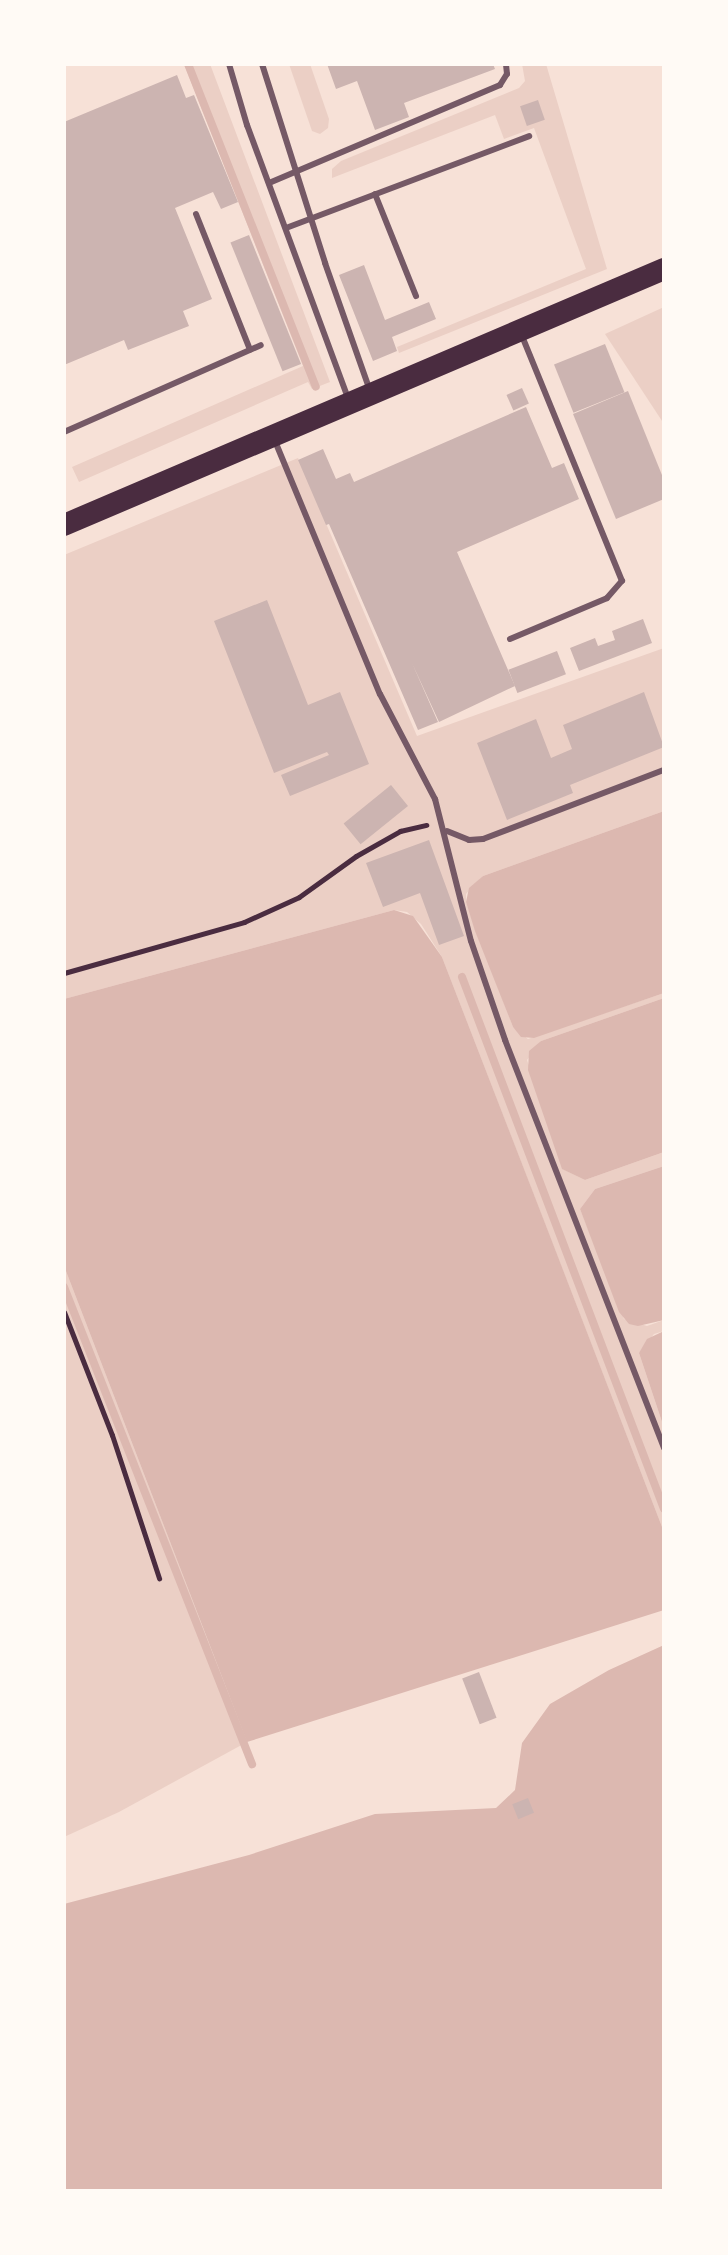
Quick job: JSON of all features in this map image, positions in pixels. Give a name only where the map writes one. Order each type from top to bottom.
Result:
[{"type":"highway","points":[[64,525],[272,433],[664,269]]},
{"type":"lane","points":[[229,64],[349,401]]},
{"type":"lane","points":[[262,64],[371,392]]},
{"type":"lane","points":[[269,183],[500,85],[507,74],[506,64]]},
{"type":"lane","points":[[286,228],[529,136]]},
{"type":"lane","points":[[375,194],[416,296]]},
{"type":"lane","points":[[196,214],[250,350]]},
{"type":"lane","points":[[510,639],[607,598],[622,581],[520,330]]},
{"type":"lane","points":[[64,432],[261,345]]},
{"type":"lane","points":[[272,433],[380,694],[435,799],[446,830],[471,941],[505,1040],[664,1448]]},
{"type":"lane","points":[[446,830],[469,840],[483,839],[664,770]]},
{"type":"path","points":[[64,973],[244,922],[275,910],[400,831],[420,825],[446,830]]},
{"type":"path","points":[[64,1312],[112,1435],[159,1578]]},
{"type":"shaded area","points":[[184,64],[210,64],[330,382],[312,389],[308,382],[79,482],[72,467],[303,366]]},
{"type":"shaded area","points":[[289,64],[310,64],[329,119],[328,128],[320,134],[312,131]]},
{"type":"shaded area","points":[[522,64],[546,64],[607,269],[399,353],[397,347],[586,269],[534,128],[504,139],[495,115],[332,178],[332,169],[341,161],[519,88],[525,81]]},
{"type":"shaded area","points":[[664,307],[664,424],[605,334]]},
{"type":"shaded area","points":[[298,458],[417,736],[664,648],[664,811],[483,876],[466,894],[466,902],[513,1027],[528,1039],[664,993],[664,998],[541,1041],[527,1060],[563,1169],[585,1180],[664,1152],[664,1166],[595,1189],[580,1209],[624,1319],[647,1326],[664,1320],[664,1331],[654,1334],[639,1353],[664,1428],[664,1532],[442,957],[421,924],[407,912],[394,910],[64,999],[64,555]]},
{"type":"shaded area","points":[[664,811],[664,993],[534,1038],[521,1037],[513,1027],[475,931],[466,902],[469,888],[483,876]]},
{"type":"shaded area","points":[[394,910],[413,916],[442,957],[550,1236],[664,1532],[664,1610],[247,1742],[64,1266],[64,999]]},
{"type":"shaded area","points":[[664,998],[664,1152],[585,1180],[562,1169],[528,1070],[529,1051],[541,1041]]},
{"type":"shaded area","points":[[664,1166],[664,1320],[638,1326],[629,1324],[619,1312],[580,1209],[595,1189]]},
{"type":"shaded area","points":[[64,1266],[247,1742],[119,1812],[64,1837]]},
{"type":"shaded area","points":[[664,1331],[664,1428],[639,1353],[647,1339]]},
{"type":"shaded area","points":[[664,1645],[664,2191],[64,2191],[64,1904],[249,1855],[375,1814],[496,1808],[515,1790],[522,1743],[550,1704],[609,1670]]},
{"type":"building","points":[[327,64],[493,64],[495,69],[404,103],[409,117],[375,130],[357,81],[336,89]]},
{"type":"building","points":[[177,75],[186,98],[194,95],[238,202],[221,209],[213,192],[175,208],[212,299],[183,311],[189,326],[128,350],[124,340],[64,365],[64,122]]},
{"type":"building","points":[[538,100],[545,120],[527,126],[520,106]]},
{"type":"building","points":[[249,235],[301,364],[283,371],[230,242]]},
{"type":"building","points":[[364,265],[385,320],[429,302],[436,319],[392,337],[397,351],[373,361],[339,275]]},
{"type":"building","points":[[605,344],[624,392],[573,413],[554,365]]},
{"type":"building","points":[[522,388],[529,404],[513,410],[506,395]]},
{"type":"building","points":[[628,391],[664,480],[664,499],[616,519],[573,414]]},
{"type":"building","points":[[526,407],[552,468],[564,463],[579,499],[457,552],[515,686],[439,722],[412,663],[438,722],[418,730],[298,460],[323,449],[336,479],[350,473],[354,482]]},
{"type":"building","points":[[267,600],[308,705],[340,692],[369,764],[290,796],[281,775],[329,755],[327,752],[274,773],[214,621]]},
{"type":"building","points":[[643,619],[652,643],[579,671],[570,648],[595,638],[598,646],[615,640],[612,631]]},
{"type":"building","points":[[557,651],[566,674],[517,693],[508,670]]},
{"type":"building","points":[[644,692],[664,747],[570,785],[573,793],[507,820],[477,743],[536,719],[551,758],[572,749],[563,725]]},
{"type":"building","points":[[391,785],[408,806],[361,844],[344,823]]},
{"type":"building","points":[[429,840],[464,936],[439,945],[420,893],[383,907],[366,863]]},
{"type":"building","points":[[479,1672],[497,1718],[480,1724],[462,1678]]},
{"type":"building","points":[[528,1798],[534,1813],[518,1819],[512,1804]]},
{"type":"waterway","points":[[188,64],[316,387]]},
{"type":"waterway","points":[[462,977],[664,1509]]},
{"type":"waterway","points":[[64,1287],[252,1764]]}]
